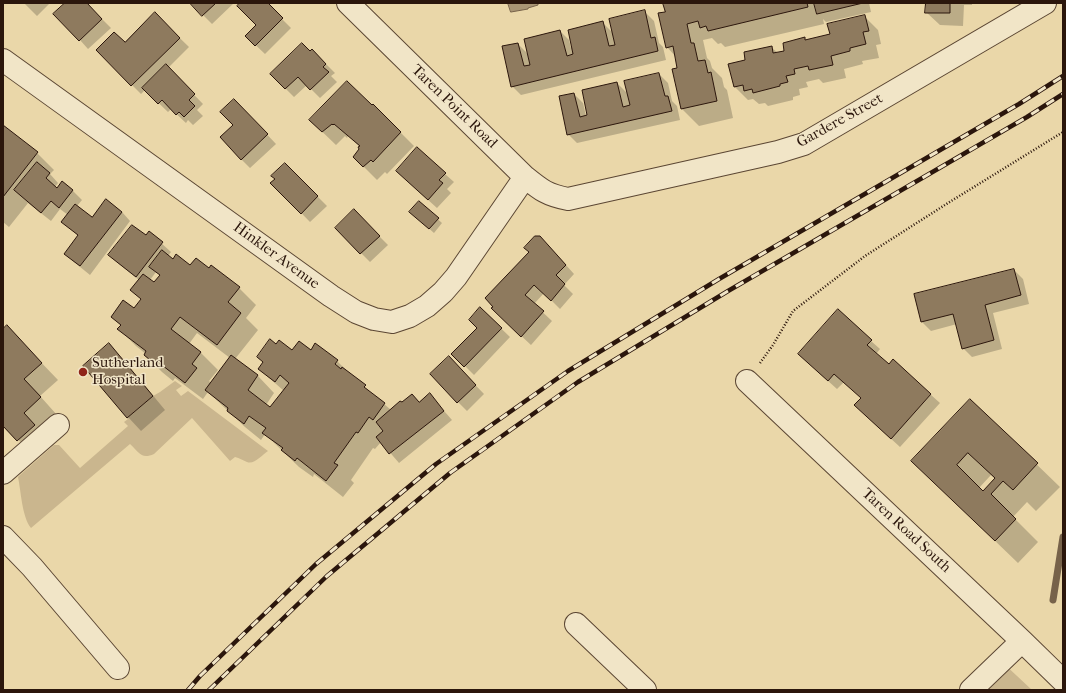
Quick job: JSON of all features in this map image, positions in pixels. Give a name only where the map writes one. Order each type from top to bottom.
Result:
[{"type":"street","name":"Taren Point Road","points":[[348,3],[525,177],[541,190],[553,196],[568,199]]},
{"type":"street","name":"Gardere Street","points":[[568,199],[778,152],[804,144],[1045,3]]},
{"type":"street","name":"Hinkler Avenue","points":[[3,60],[331,296],[356,312],[374,319],[392,322],[410,316],[427,306],[443,292],[456,277],[525,177]]},
{"type":"street","name":"Taren Road South","points":[[747,382],[1063,681]]},
{"type":"street","points":[[3,473],[58,425]]},
{"type":"street","points":[[3,521],[118,668]]},
{"type":"street","points":[[3,537],[36,564]]},
{"type":"street","points":[[576,624],[645,690]]},
{"type":"street","points":[[971,690],[1022,641]]},
{"type":"path","points":[[747,382],[773,345],[793,311],[865,256],[1063,132]]},
{"type":"shaded area","points":[[508,3],[538,3],[538,5],[528,9],[511,12]]},
{"type":"shaded area","points":[[175,381],[182,386],[176,390],[181,396],[188,391],[268,451],[250,463],[235,457],[230,461],[192,418],[154,454],[150,456],[143,456],[130,444],[31,528],[24,511],[18,477],[54,445],[59,445],[80,468],[128,426],[124,422],[128,419],[127,418],[153,396]]},
{"type":"shaded area","points":[[1001,661],[1032,690],[971,690]]},
{"type":"building","points":[[65,3],[87,3],[102,19],[79,41],[53,14]]},
{"type":"building","points":[[190,3],[216,3],[202,16]]},
{"type":"building","points":[[240,3],[268,3],[283,18],[255,46],[245,36],[256,25],[237,6]]},
{"type":"building","points":[[663,3],[807,3],[808,7],[708,31],[706,26],[700,28],[698,21],[687,24],[691,43],[694,43],[698,61],[705,60],[708,73],[711,72],[717,101],[681,109],[672,69],[677,68],[673,46],[666,48],[658,13],[665,12]]},
{"type":"building","points":[[814,3],[863,3],[817,14]]},
{"type":"building","points":[[926,3],[950,3],[950,13],[925,13]]},
{"type":"building","points":[[645,10],[651,38],[655,37],[658,51],[511,87],[502,46],[518,43],[524,66],[530,65],[524,39],[560,30],[567,56],[573,54],[568,30],[603,21],[609,46],[615,45],[609,19]]},
{"type":"building","points":[[155,12],[180,38],[131,86],[96,50],[114,32],[125,42]]},
{"type":"building","points":[[865,15],[869,31],[863,32],[866,44],[850,48],[850,51],[831,56],[833,65],[809,70],[808,66],[794,69],[795,74],[786,76],[788,82],[780,84],[780,86],[753,93],[752,89],[744,91],[743,85],[734,87],[728,64],[745,60],[744,52],[772,46],[773,53],[784,51],[783,43],[805,37],[805,40],[830,34],[827,24]]},
{"type":"building","points":[[302,43],[310,51],[312,49],[326,64],[323,67],[329,72],[310,90],[298,77],[285,89],[270,74]]},
{"type":"building","points":[[166,64],[195,94],[189,100],[195,106],[184,117],[179,112],[176,115],[162,100],[158,104],[142,88]]},
{"type":"building","points":[[659,73],[665,96],[668,96],[672,111],[567,135],[559,96],[574,93],[580,117],[587,115],[582,90],[617,82],[623,107],[630,105],[624,81]]},
{"type":"building","points":[[347,81],[401,132],[373,162],[371,160],[363,167],[353,157],[360,146],[334,124],[322,132],[309,120]]},
{"type":"building","points":[[234,99],[268,134],[241,160],[220,137],[233,125],[220,112]]},
{"type":"building","points":[[3,125],[38,152],[3,197]]},
{"type":"building","points":[[417,147],[446,173],[439,180],[443,183],[428,200],[396,171]]},
{"type":"building","points":[[37,162],[50,173],[46,178],[57,188],[62,181],[73,190],[59,208],[51,201],[41,213],[14,190]]},
{"type":"building","points":[[285,163],[318,196],[301,214],[270,183],[275,179],[271,176]]},
{"type":"building","points":[[106,199],[122,212],[80,266],[64,254],[78,235],[61,222],[75,204],[92,217]]},
{"type":"building","points":[[419,201],[439,218],[429,229],[409,212]]},
{"type":"building","points":[[354,209],[380,236],[360,254],[335,228]]},
{"type":"building","points":[[132,225],[146,235],[149,231],[163,242],[136,277],[108,255]]},
{"type":"building","points":[[535,236],[540,236],[566,265],[556,275],[565,284],[551,301],[534,285],[525,295],[544,311],[521,337],[491,308],[493,307],[485,298],[529,252],[524,248]]},
{"type":"building","points":[[162,250],[173,259],[176,254],[190,265],[196,258],[209,268],[211,265],[240,287],[228,302],[241,313],[217,345],[180,317],[171,329],[201,352],[192,364],[197,368],[185,383],[158,362],[156,365],[144,355],[146,351],[117,329],[121,325],[111,317],[123,300],[134,308],[141,299],[130,290],[143,274],[154,282],[160,275],[149,267]]},
{"type":"building","points":[[1014,269],[1021,295],[985,305],[994,340],[962,349],[953,314],[921,322],[914,294]]},
{"type":"building","points":[[480,307],[502,328],[464,367],[451,354],[477,328],[469,320]]},
{"type":"building","points":[[838,309],[872,340],[867,345],[889,364],[893,359],[931,394],[891,439],[854,405],[861,398],[834,374],[828,381],[798,354]]},
{"type":"building","points":[[7,325],[42,363],[24,379],[41,397],[24,413],[35,425],[17,441],[3,426],[3,329]]},
{"type":"building","points":[[270,339],[276,344],[279,340],[292,350],[299,341],[311,350],[315,343],[338,360],[335,364],[341,369],[342,367],[366,385],[364,387],[385,403],[373,420],[369,417],[358,433],[356,432],[334,463],[338,465],[326,481],[297,458],[295,461],[281,450],[283,448],[262,433],[266,428],[249,416],[244,424],[227,411],[228,408],[205,390],[231,355],[258,375],[248,390],[270,407],[289,383],[280,375],[275,382],[258,369],[263,362],[257,357]]},
{"type":"building","points":[[109,343],[153,396],[127,418],[83,366]]},
{"type":"building","points":[[449,356],[476,385],[457,403],[430,374]]},
{"type":"building","points":[[430,393],[444,411],[389,454],[376,437],[383,431],[376,422],[400,401],[402,402],[412,394],[419,402]]},
{"type":"building","points":[[970,399],[1038,463],[1013,490],[1003,481],[991,494],[1016,519],[995,541],[911,461]],"holes":[[[968,453],[995,478],[983,491],[957,465]]]},
{"type":"waterway","points":[[1053,600],[1063,537]]},
{"type":"railway","points":[[188,690],[200,676],[316,564],[436,464],[568,371],[719,279],[1019,104],[1063,76]]},
{"type":"railway","points":[[209,690],[327,576],[450,473],[578,382],[728,291],[1027,117],[1063,94]]},
{"type":"place","name":"Sutherland Hospital","points":[[83,372]]}]
